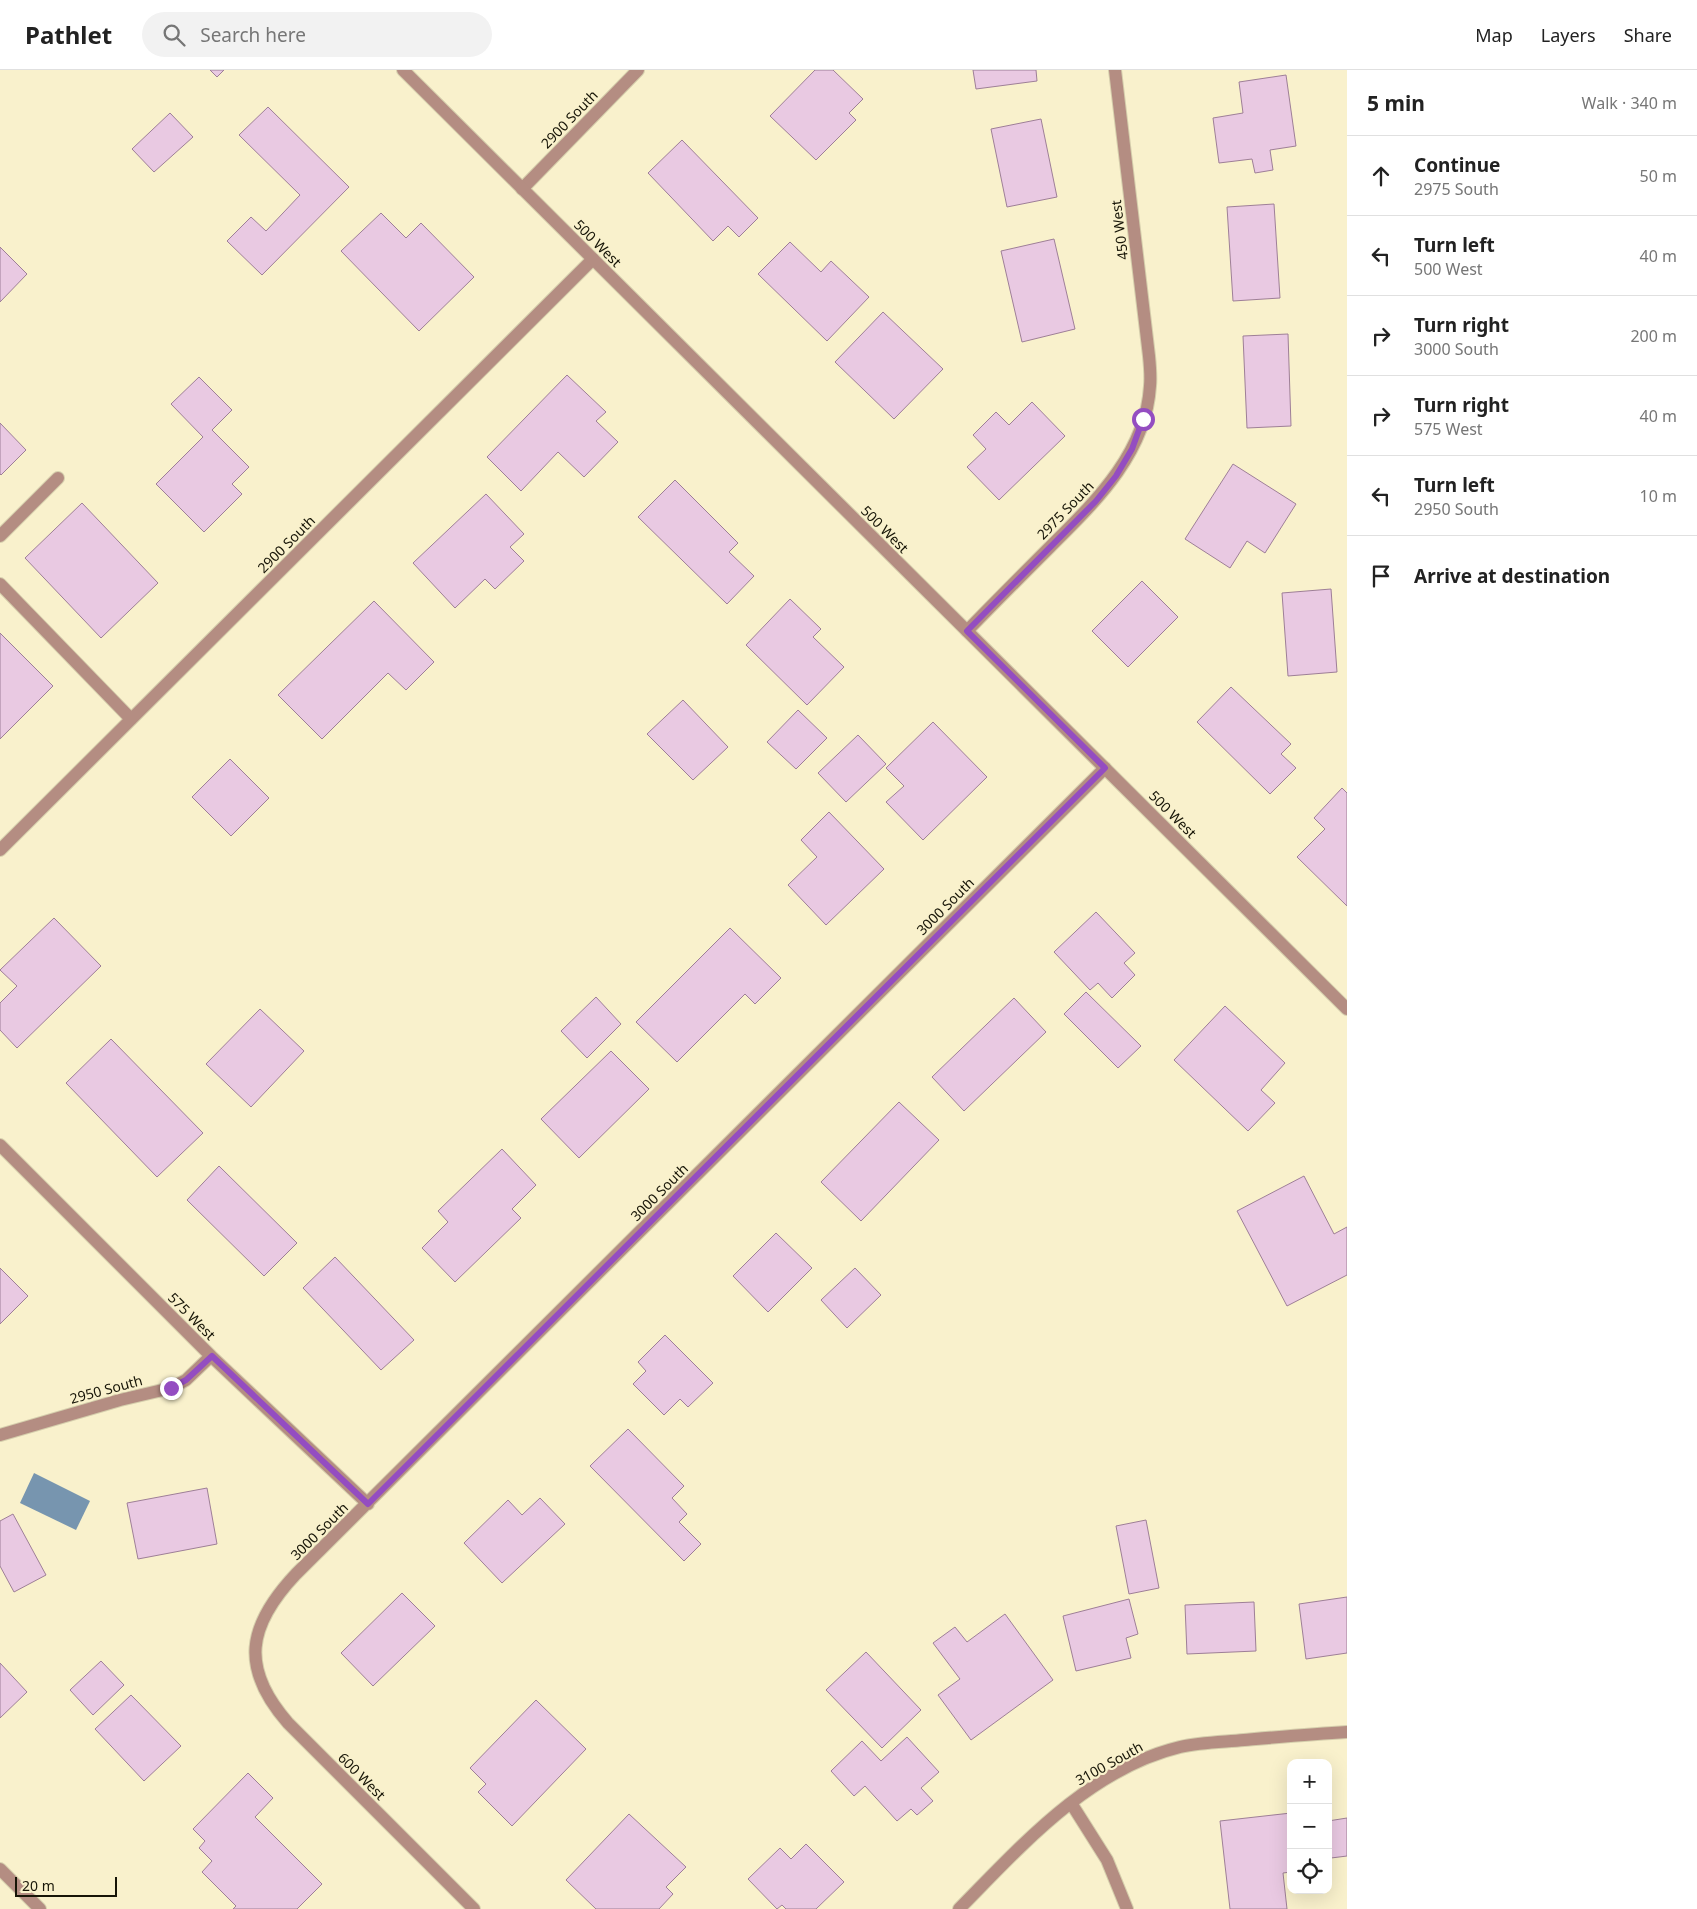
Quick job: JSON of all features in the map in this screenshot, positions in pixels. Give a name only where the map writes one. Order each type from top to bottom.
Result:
[{"type":"street","name":"500 West","points":[[403,70],[1347,1009]]},
{"type":"street","name":"2900 South","points":[[522,189],[638,70]]},
{"type":"street","name":"450 West","points":[[1115,70],[1149,356],[1150,388]]},
{"type":"street","name":"2900 South","points":[[0,850],[592,258]]},
{"type":"street","name":"2975 South","points":[[967,631],[1096,501],[1116,476],[1132,449],[1143,419],[1150,388]]},
{"type":"street","points":[[0,536],[58,478]]},
{"type":"street","points":[[0,584],[131,719]]},
{"type":"street","name":"3000 South","points":[[256,1650],[267,1611],[280,1591],[1105,768]]},
{"type":"street","name":"575 West","points":[[0,1145],[212,1356],[368,1504]]},
{"type":"street","name":"2950 South","points":[[0,1435],[120,1400],[171,1388],[186,1380],[212,1356]]},
{"type":"street","name":"600 West","points":[[256,1650],[256,1667],[262,1686],[272,1705],[474,1909]]},
{"type":"street","name":"3100 South","points":[[959,1909],[1030,1836],[1071,1803],[1119,1772],[1148,1757],[1181,1747],[1216,1742],[1347,1732]]},
{"type":"street","points":[[1071,1803],[1107,1860],[1127,1909]]},
{"type":"street","points":[[0,1869],[40,1909]]},
{"type":"water","points":[[34,1473],[90,1501],[76,1530],[20,1503]]},
{"type":"building","points":[[210,70],[224,70],[217,77]]},
{"type":"building","points":[[815,70],[833,70],[863,99],[849,113],[856,120],[816,160],[770,116]]},
{"type":"building","points":[[973,70],[1036,70],[1037,81],[976,89]]},
{"type":"building","points":[[1286,75],[1296,146],[1270,150],[1273,170],[1255,173],[1252,159],[1219,163],[1213,118],[1243,113],[1239,82]]},
{"type":"building","points":[[268,107],[349,187],[262,275],[227,241],[251,217],[266,231],[300,195],[239,135]]},
{"type":"building","points":[[170,113],[193,137],[154,172],[132,149]]},
{"type":"building","points":[[1041,119],[1057,197],[1007,207],[991,129]]},
{"type":"building","points":[[682,140],[758,218],[739,237],[728,226],[713,241],[648,173]]},
{"type":"building","points":[[1274,204],[1280,298],[1233,301],[1227,207]]},
{"type":"building","points":[[381,213],[406,238],[421,223],[474,277],[419,331],[341,251]]},
{"type":"building","points":[[1054,239],[1075,329],[1022,342],[1001,251]]},
{"type":"building","points":[[790,242],[821,272],[831,261],[869,297],[827,341],[758,274]]},
{"type":"building","points":[[0,247],[27,274],[0,302]]},
{"type":"building","points":[[883,312],[943,369],[894,419],[835,362]]},
{"type":"building","points":[[1288,334],[1291,426],[1247,428],[1243,336]]},
{"type":"building","points":[[567,375],[606,412],[596,421],[618,442],[584,477],[558,452],[521,491],[487,457]]},
{"type":"building","points":[[199,377],[232,410],[212,430],[249,467],[232,484],[242,494],[204,532],[156,484],[203,437],[171,404]]},
{"type":"building","points":[[1032,402],[1065,436],[999,500],[967,467],[986,449],[973,435],[996,412],[1009,425]]},
{"type":"building","points":[[0,423],[26,450],[1,475],[0,474]]},
{"type":"building","points":[[1233,464],[1296,504],[1265,553],[1247,541],[1230,568],[1185,539]]},
{"type":"building","points":[[675,480],[738,543],[729,552],[754,576],[727,604],[638,517]]},
{"type":"building","points":[[486,494],[524,534],[510,547],[524,561],[495,589],[485,579],[455,608],[413,563]]},
{"type":"building","points":[[82,503],[158,583],[101,638],[25,558]]},
{"type":"building","points":[[1142,581],[1178,617],[1128,667],[1092,631]]},
{"type":"building","points":[[1331,589],[1337,672],[1288,676],[1282,593]]},
{"type":"building","points":[[790,599],[821,629],[813,637],[844,667],[807,705],[746,645]]},
{"type":"building","points":[[374,601],[434,662],[406,690],[388,673],[322,739],[278,695]]},
{"type":"building","points":[[0,633],[53,686],[0,739]]},
{"type":"building","points":[[1231,687],[1291,744],[1281,754],[1296,768],[1270,794],[1197,722]]},
{"type":"building","points":[[683,700],[728,747],[693,780],[647,734]]},
{"type":"building","points":[[798,710],[827,738],[796,769],[767,742]]},
{"type":"building","points":[[933,722],[987,777],[923,840],[886,802],[904,786],[886,768]]},
{"type":"building","points":[[858,735],[886,764],[846,802],[818,773]]},
{"type":"building","points":[[230,759],[269,798],[231,836],[192,797]]},
{"type":"building","points":[[1342,788],[1347,793],[1347,906],[1297,857],[1325,829],[1314,818]]},
{"type":"building","points":[[829,812],[884,869],[826,925],[788,885],[817,857],[801,840]]},
{"type":"building","points":[[1096,912],[1135,953],[1124,963],[1135,975],[1112,998],[1098,983],[1090,990],[1054,952]]},
{"type":"building","points":[[54,918],[101,966],[17,1048],[0,1030],[0,1003],[17,986],[0,970]]},
{"type":"building","points":[[730,928],[781,978],[755,1004],[745,994],[677,1062],[636,1022]]},
{"type":"building","points":[[1086,992],[1141,1046],[1118,1068],[1064,1014]]},
{"type":"building","points":[[596,997],[621,1024],[587,1058],[561,1031]]},
{"type":"building","points":[[1014,998],[1046,1032],[964,1111],[932,1077]]},
{"type":"building","points":[[1225,1006],[1285,1063],[1261,1090],[1275,1103],[1248,1131],[1174,1060]]},
{"type":"building","points":[[260,1009],[304,1051],[251,1107],[206,1064]]},
{"type":"building","points":[[111,1039],[203,1133],[157,1177],[66,1083]]},
{"type":"building","points":[[611,1051],[649,1089],[579,1158],[541,1119]]},
{"type":"building","points":[[899,1102],[939,1140],[861,1221],[821,1182]]},
{"type":"building","points":[[502,1149],[536,1185],[512,1209],[521,1218],[455,1282],[422,1248],[448,1222],[438,1211]]},
{"type":"building","points":[[219,1166],[297,1243],[264,1276],[187,1200]]},
{"type":"building","points":[[1304,1176],[1334,1234],[1347,1227],[1347,1275],[1287,1306],[1237,1211]]},
{"type":"building","points":[[776,1233],[812,1268],[768,1312],[733,1276]]},
{"type":"building","points":[[335,1257],[414,1340],[381,1370],[303,1288]]},
{"type":"building","points":[[0,1268],[28,1296],[0,1324]]},
{"type":"building","points":[[855,1268],[881,1295],[847,1328],[821,1300]]},
{"type":"building","points":[[665,1335],[713,1383],[688,1407],[680,1399],[664,1415],[633,1384],[646,1371],[638,1362]]},
{"type":"building","points":[[628,1429],[684,1486],[672,1498],[687,1514],[679,1522],[701,1544],[684,1561],[590,1466]]},
{"type":"building","points":[[207,1488],[217,1544],[138,1559],[127,1503]]},
{"type":"building","points":[[540,1498],[565,1524],[502,1583],[464,1543],[508,1500],[522,1515]]},
{"type":"building","points":[[13,1514],[46,1575],[14,1592],[0,1566],[0,1521]]},
{"type":"building","points":[[1146,1520],[1159,1588],[1129,1594],[1116,1526]]},
{"type":"building","points":[[402,1593],[435,1626],[373,1686],[341,1653]]},
{"type":"building","points":[[1347,1597],[1347,1653],[1306,1659],[1299,1604]]},
{"type":"building","points":[[1129,1599],[1138,1634],[1126,1638],[1131,1658],[1076,1671],[1063,1616]]},
{"type":"building","points":[[1254,1602],[1256,1651],[1187,1654],[1185,1605]]},
{"type":"building","points":[[1005,1614],[1053,1680],[971,1740],[938,1695],[960,1679],[933,1643],[955,1627],[967,1642]]},
{"type":"building","points":[[866,1652],[921,1710],[882,1748],[826,1690]]},
{"type":"building","points":[[101,1661],[124,1685],[93,1715],[70,1690]]},
{"type":"building","points":[[0,1663],[27,1692],[0,1718]]},
{"type":"building","points":[[131,1695],[181,1746],[144,1781],[95,1729]]},
{"type":"building","points":[[536,1700],[586,1749],[512,1826],[478,1792],[486,1784],[470,1768]]},
{"type":"building","points":[[907,1737],[939,1772],[921,1788],[933,1801],[917,1815],[911,1809],[897,1821],[865,1786],[854,1796],[831,1771],[862,1741],[881,1761]]},
{"type":"building","points":[[248,1773],[273,1798],[255,1817],[322,1884],[297,1909],[233,1909],[236,1906],[202,1872],[212,1861],[199,1848],[205,1841],[193,1829]]},
{"type":"building","points":[[1287,1813],[1287,1872],[1283,1873],[1287,1909],[1230,1909],[1220,1821]]},
{"type":"building","points":[[629,1814],[686,1867],[666,1887],[673,1894],[659,1909],[596,1909],[566,1880]]},
{"type":"building","points":[[1347,1818],[1347,1856],[1332,1858],[1332,1820]]},
{"type":"building","points":[[806,1844],[844,1882],[816,1909],[786,1909],[782,1905],[777,1909],[748,1879],[780,1848],[791,1859]]},
{"type":"route","points":[[171,1388],[186,1380],[212,1356],[368,1504],[1105,768],[967,631],[1096,501],[1116,476],[1132,449],[1143,419]]}]
